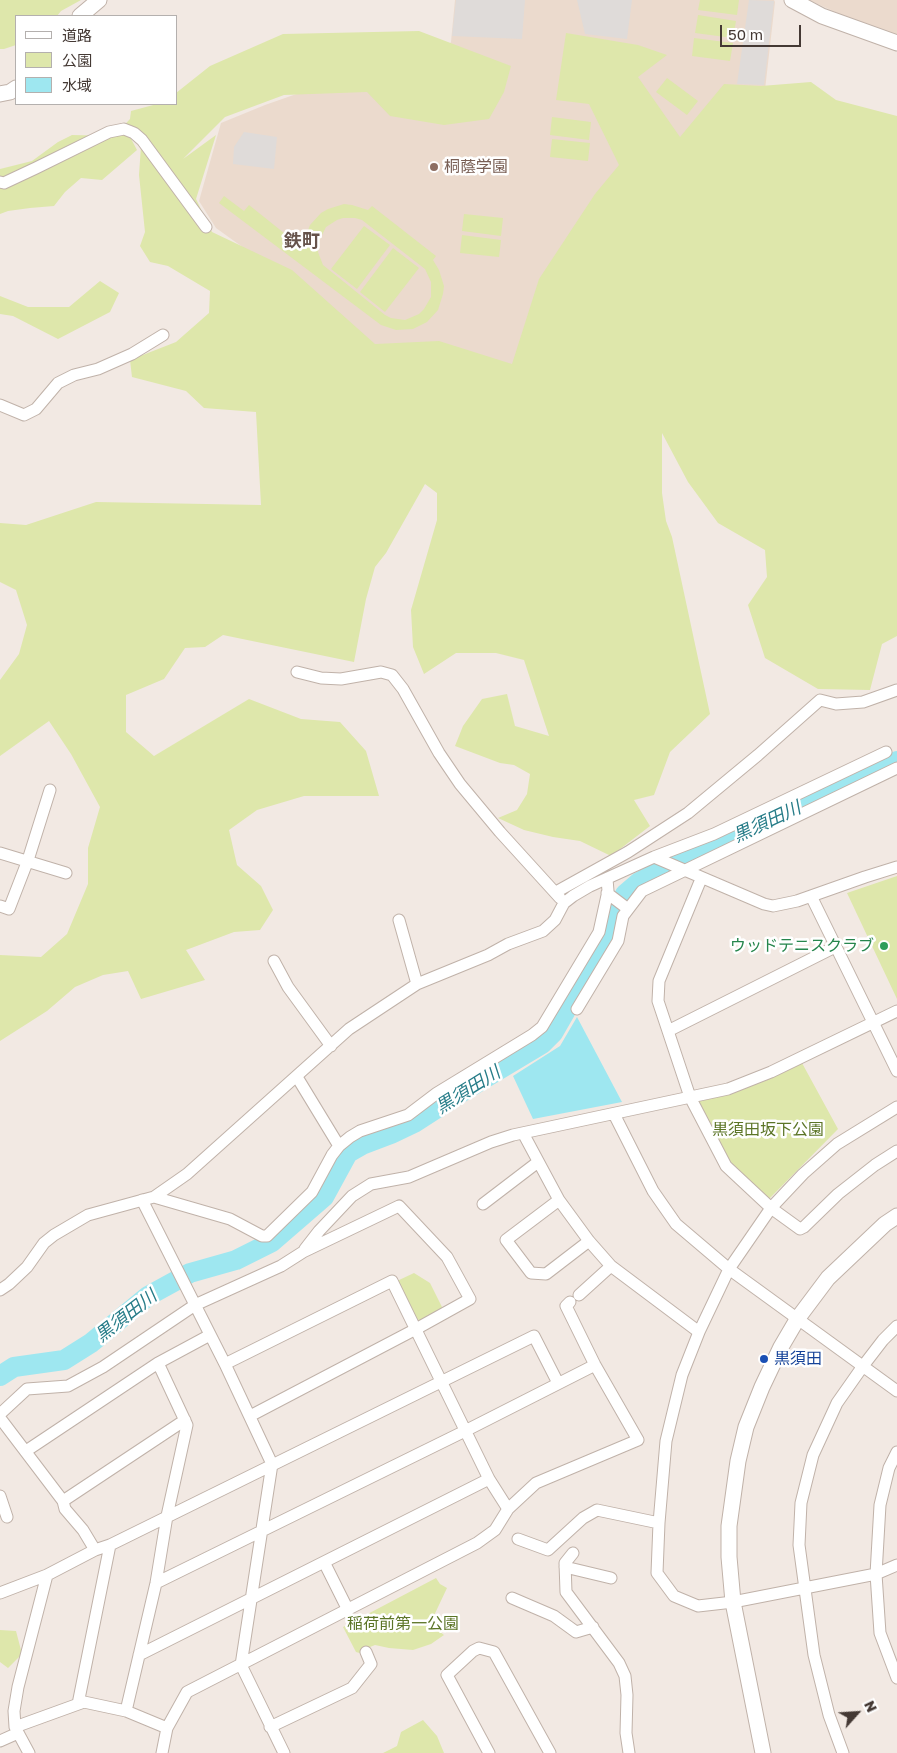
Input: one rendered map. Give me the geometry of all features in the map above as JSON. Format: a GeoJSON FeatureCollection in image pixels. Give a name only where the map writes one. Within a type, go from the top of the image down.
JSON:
{"type":"FeatureCollection","features":[{"type":"Feature","properties":{"kind":"street"},"geometry":{"type":"LineString","coordinates":[[81,15],[99,0]]}},
{"type":"Feature","properties":{"kind":"street"},"geometry":{"type":"LineString","coordinates":[[792,0],[822,16],[897,44]]}},
{"type":"Feature","properties":{"kind":"street"},"geometry":{"type":"LineString","coordinates":[[0,94],[15,89]]}},
{"type":"Feature","properties":{"kind":"street"},"geometry":{"type":"LineString","coordinates":[[0,182],[4,183],[109,132],[124,129],[134,133],[142,140],[206,227]]}},
{"type":"Feature","properties":{"kind":"street"},"geometry":{"type":"LineString","coordinates":[[0,405],[24,415],[36,409],[58,383],[74,375],[98,369],[132,354],[163,336]]}},
{"type":"Feature","properties":{"kind":"street"},"geometry":{"type":"LineString","coordinates":[[297,672],[321,678],[341,679],[381,672],[392,675],[403,689],[439,753],[460,784],[564,903]]}},
{"type":"Feature","properties":{"kind":"street"},"geometry":{"type":"LineString","coordinates":[[556,892],[628,852],[688,813],[820,700],[836,704],[863,702],[897,690]]}},
{"type":"Feature","properties":{"kind":"street"},"geometry":{"type":"LineString","coordinates":[[0,1290],[27,1267],[44,1243],[54,1235],[88,1214],[154,1197],[187,1174],[350,1029],[417,984],[488,955],[508,944],[543,931],[555,920],[564,903],[581,891],[714,834],[886,752]]}},
{"type":"Feature","properties":{"kind":"street"},"geometry":{"type":"LineString","coordinates":[[577,1009],[618,941],[623,916],[642,890],[897,768]]}},
{"type":"Feature","properties":{"kind":"street"},"geometry":{"type":"LineString","coordinates":[[0,906],[9,909],[28,860],[50,790]]}},
{"type":"Feature","properties":{"kind":"street"},"geometry":{"type":"LineString","coordinates":[[0,853],[66,873]]}},
{"type":"Feature","properties":{"kind":"street"},"geometry":{"type":"LineString","coordinates":[[658,859],[701,879],[773,906],[783,905],[897,867]]}},
{"type":"Feature","properties":{"kind":"street"},"geometry":{"type":"LineString","coordinates":[[154,1197],[230,1218],[262,1236],[267,1236],[312,1192],[339,1146],[360,1132],[408,1115],[437,1093],[537,1032],[547,1020],[596,940],[607,893],[607,879]]}},
{"type":"Feature","properties":{"kind":"street"},"geometry":{"type":"LineString","coordinates":[[701,879],[659,981],[658,1001],[690,1097],[726,1166],[771,1208],[800,1229],[838,1194],[875,1165],[897,1151]]}},
{"type":"Feature","properties":{"kind":"street"},"geometry":{"type":"LineString","coordinates":[[607,893],[628,909]]}},
{"type":"Feature","properties":{"kind":"street"},"geometry":{"type":"LineString","coordinates":[[811,896],[897,1071]]}},
{"type":"Feature","properties":{"kind":"street"},"geometry":{"type":"LineString","coordinates":[[399,920],[417,984]]}},
{"type":"Feature","properties":{"kind":"street"},"geometry":{"type":"LineString","coordinates":[[668,1032],[835,947]]}},
{"type":"Feature","properties":{"kind":"street"},"geometry":{"type":"LineString","coordinates":[[274,961],[288,988],[331,1046]]}},
{"type":"Feature","properties":{"kind":"street"},"geometry":{"type":"LineString","coordinates":[[303,1252],[352,1196],[371,1184],[410,1177],[491,1142],[522,1133],[728,1089],[772,1072],[897,1011]]}},
{"type":"Feature","properties":{"kind":"street"},"geometry":{"type":"LineString","coordinates":[[297,1077],[339,1146]]}},
{"type":"Feature","properties":{"kind":"street"},"geometry":{"type":"LineString","coordinates":[[897,1107],[837,1144],[803,1174],[771,1208],[728,1269],[699,1332],[682,1375],[666,1441],[657,1573],[674,1596],[698,1606],[733,1602],[876,1574],[897,1565]]}},
{"type":"Feature","properties":{"kind":"street"},"geometry":{"type":"LineString","coordinates":[[614,1114],[652,1191],[676,1224],[728,1269],[897,1391]]}},
{"type":"Feature","properties":{"kind":"street"},"geometry":{"type":"LineString","coordinates":[[522,1133],[559,1200],[589,1241],[611,1266],[699,1332]]}},
{"type":"Feature","properties":{"kind":"street"},"geometry":{"type":"LineString","coordinates":[[483,1204],[538,1162]]}},
{"type":"Feature","properties":{"kind":"street"},"geometry":{"type":"LineString","coordinates":[[142,1200],[225,1364],[272,1464],[240,1665],[284,1753]]}},
{"type":"Feature","properties":{"kind":"street"},"geometry":{"type":"LineString","coordinates":[[559,1200],[506,1240],[531,1273],[546,1274],[589,1241]]}},
{"type":"Feature","properties":{"kind":"street"},"geometry":{"type":"LineString","coordinates":[[0,1414],[27,1389],[68,1386],[103,1368],[194,1303],[281,1266],[303,1252],[399,1206],[447,1257],[470,1299],[416,1330],[250,1416]]}},
{"type":"Feature","properties":{"kind":"street"},"geometry":{"type":"LineString","coordinates":[[763,1753],[733,1602],[728,1557],[729,1526],[738,1461],[746,1428],[762,1387],[781,1347],[798,1318],[828,1278],[885,1224],[897,1216]]}},
{"type":"Feature","properties":{"kind":"street"},"geometry":{"type":"LineString","coordinates":[[162,1753],[168,1728],[187,1692],[477,1543],[495,1530],[508,1509],[536,1483],[638,1440],[595,1365],[566,1306],[611,1266]]}},
{"type":"Feature","properties":{"kind":"street"},"geometry":{"type":"LineString","coordinates":[[225,1364],[392,1281],[489,1479],[508,1509]]}},
{"type":"Feature","properties":{"kind":"street"},"geometry":{"type":"LineString","coordinates":[[843,1753],[829,1714],[814,1655],[799,1545],[801,1502],[813,1455],[837,1404],[883,1340],[897,1326]]}},
{"type":"Feature","properties":{"kind":"street"},"geometry":{"type":"LineString","coordinates":[[26,1451],[158,1363],[210,1335]]}},
{"type":"Feature","properties":{"kind":"street"},"geometry":{"type":"LineString","coordinates":[[0,1593],[48,1574],[95,1550],[110,1545],[534,1336],[558,1383]]}},
{"type":"Feature","properties":{"kind":"street"},"geometry":{"type":"LineString","coordinates":[[126,1711],[156,1583],[167,1516],[187,1425],[158,1363]]}},
{"type":"Feature","properties":{"kind":"street"},"geometry":{"type":"LineString","coordinates":[[156,1583],[595,1365]]}},
{"type":"Feature","properties":{"kind":"street"},"geometry":{"type":"LineString","coordinates":[[0,1418],[63,1501],[65,1509],[83,1530],[95,1550]]}},
{"type":"Feature","properties":{"kind":"street"},"geometry":{"type":"LineString","coordinates":[[63,1501],[185,1420]]}},
{"type":"Feature","properties":{"kind":"street"},"geometry":{"type":"LineString","coordinates":[[897,1452],[889,1468],[880,1505],[876,1574],[880,1633],[894,1663],[897,1678]]}},
{"type":"Feature","properties":{"kind":"street"},"geometry":{"type":"LineString","coordinates":[[139,1655],[489,1479]]}},
{"type":"Feature","properties":{"kind":"street"},"geometry":{"type":"LineString","coordinates":[[0,1496],[7,1517]]}},
{"type":"Feature","properties":{"kind":"street"},"geometry":{"type":"LineString","coordinates":[[518,1539],[548,1550],[583,1518],[597,1510],[659,1523]]}},
{"type":"Feature","properties":{"kind":"street"},"geometry":{"type":"LineString","coordinates":[[78,1704],[110,1545]]}},
{"type":"Feature","properties":{"kind":"street"},"geometry":{"type":"LineString","coordinates":[[573,1553],[565,1563],[566,1592],[619,1663],[625,1676],[627,1695],[626,1733],[629,1753]]}},
{"type":"Feature","properties":{"kind":"street"},"geometry":{"type":"LineString","coordinates":[[324,1562],[348,1610]]}},
{"type":"Feature","properties":{"kind":"street"},"geometry":{"type":"LineString","coordinates":[[565,1567],[611,1578]]}},
{"type":"Feature","properties":{"kind":"street"},"geometry":{"type":"LineString","coordinates":[[29,1753],[16,1730],[14,1710],[18,1687],[48,1574]]}},
{"type":"Feature","properties":{"kind":"street"},"geometry":{"type":"LineString","coordinates":[[512,1598],[554,1616],[576,1632],[592,1627]]}},
{"type":"Feature","properties":{"kind":"street"},"geometry":{"type":"LineString","coordinates":[[489,1753],[447,1675],[472,1651],[479,1648],[494,1652],[550,1753]]}},
{"type":"Feature","properties":{"kind":"street"},"geometry":{"type":"LineString","coordinates":[[270,1727],[352,1688],[370,1664],[366,1652]]}},
{"type":"Feature","properties":{"kind":"street"},"geometry":{"type":"LineString","coordinates":[[0,1741],[16,1730],[84,1702],[126,1711],[168,1728]]}},
{"type":"Feature","properties":{"kind":"shaded area","name":"桐蔭学園"},"geometry":{"type":"Polygon","coordinates":[[[455,0],[774,0],[775,2],[762,116],[516,367],[362,349],[315,299],[216,228],[199,201],[221,123],[328,83],[441,54],[451,42],[455,0]]]}},
{"type":"Feature","properties":{"kind":"shaded area"},"geometry":{"type":"Polygon","coordinates":[[[456,0],[525,0],[522,39],[452,36],[456,0]]]}},
{"type":"Feature","properties":{"kind":"shaded area"},"geometry":{"type":"Polygon","coordinates":[[[577,0],[632,0],[627,39],[585,34],[577,0]]]}},
{"type":"Feature","properties":{"kind":"shaded area"},"geometry":{"type":"Polygon","coordinates":[[[749,0],[774,1],[764,85],[737,84],[749,0]]]}},
{"type":"Feature","properties":{"kind":"shaded area"},"geometry":{"type":"Polygon","coordinates":[[[809,0],[897,0],[897,36],[887,36],[809,0]]]}},
{"type":"Feature","properties":{"kind":"shaded area"},"geometry":{"type":"Polygon","coordinates":[[[244,132],[277,137],[274,169],[233,164],[234,147],[244,132]]]}},
{"type":"Feature","properties":{"kind":"green space"},"geometry":{"type":"Polygon","coordinates":[[[0,0],[81,0],[61,11],[58,15],[15,15],[15,45],[0,49],[0,0]]]}},
{"type":"Feature","properties":{"kind":"green space"},"geometry":{"type":"Polygon","coordinates":[[[700,0],[739,0],[737,15],[698,10],[700,0]]]}},
{"type":"Feature","properties":{"kind":"green space"},"geometry":{"type":"Polygon","coordinates":[[[698,15],[736,21],[733,38],[695,33],[698,15]]]}},
{"type":"Feature","properties":{"kind":"green space"},"geometry":{"type":"Polygon","coordinates":[[[419,31],[511,66],[504,92],[489,119],[444,125],[390,116],[367,92],[284,95],[225,117],[183,159],[216,135],[196,199],[212,232],[292,270],[375,344],[439,341],[512,364],[539,279],[595,194],[619,165],[589,104],[556,100],[566,33],[638,45],[667,55],[638,77],[680,137],[724,84],[761,86],[811,82],[836,100],[897,116],[897,636],[882,644],[870,690],[818,689],[765,658],[748,605],[767,577],[765,550],[718,523],[688,482],[662,433],[662,493],[666,521],[672,537],[710,714],[670,752],[654,795],[634,800],[650,826],[611,856],[580,841],[524,830],[498,818],[517,810],[527,794],[530,774],[514,765],[500,763],[455,746],[463,726],[482,699],[507,694],[515,726],[549,736],[524,660],[496,653],[456,653],[424,674],[413,647],[411,610],[437,520],[437,493],[425,484],[386,553],[375,567],[366,599],[354,662],[223,635],[205,647],[185,648],[164,679],[126,695],[126,732],[154,756],[249,699],[301,719],[340,722],[366,751],[379,796],[304,796],[257,810],[229,830],[237,865],[261,886],[273,910],[260,930],[234,932],[186,950],[205,980],[141,999],[128,971],[103,975],[75,987],[47,1011],[0,1041],[0,955],[41,957],[67,934],[88,884],[88,848],[100,807],[71,754],[49,721],[0,756],[0,680],[19,654],[27,625],[16,590],[0,582],[0,523],[26,525],[96,502],[261,505],[256,412],[204,408],[186,391],[132,377],[130,360],[176,342],[209,313],[210,291],[168,266],[150,262],[140,246],[145,232],[139,175],[141,146],[160,154],[129,135],[137,150],[102,180],[81,178],[65,192],[54,206],[8,211],[0,214],[0,169],[32,161],[58,142],[72,135],[114,136],[130,119],[131,111],[153,105],[178,105],[178,91],[210,66],[283,34],[419,31]]]}},
{"type":"Feature","properties":{"kind":"green space"},"geometry":{"type":"Polygon","coordinates":[[[694,38],[733,43],[730,61],[692,56],[694,38]]]}},
{"type":"Feature","properties":{"kind":"green space"},"geometry":{"type":"Polygon","coordinates":[[[667,78],[698,101],[687,115],[656,92],[667,78]]]}},
{"type":"Feature","properties":{"kind":"green space"},"geometry":{"type":"Polygon","coordinates":[[[552,117],[591,122],[589,140],[550,135],[552,117]]]}},
{"type":"Feature","properties":{"kind":"green space"},"geometry":{"type":"Polygon","coordinates":[[[552,139],[590,143],[588,161],[550,157],[552,139]]]}},
{"type":"Feature","properties":{"kind":"green space"},"geometry":{"type":"Polygon","coordinates":[[[224,196],[244,211],[249,205],[304,249],[310,225],[321,213],[344,204],[368,210],[372,206],[436,256],[433,260],[439,270],[444,286],[438,310],[427,322],[413,329],[396,330],[381,325],[219,203],[224,196]],[[343,218],[326,227],[320,239],[318,252],[323,265],[385,315],[405,320],[419,314],[431,297],[431,282],[425,269],[362,220],[343,218]]]}},
{"type":"Feature","properties":{"kind":"green space"},"geometry":{"type":"Polygon","coordinates":[[[464,214],[503,218],[501,236],[462,231],[464,214]]]}},
{"type":"Feature","properties":{"kind":"green space"},"geometry":{"type":"Polygon","coordinates":[[[364,226],[390,245],[357,289],[331,269],[364,226]]]}},
{"type":"Feature","properties":{"kind":"green space"},"geometry":{"type":"Polygon","coordinates":[[[462,235],[501,240],[499,257],[460,253],[462,235]]]}},
{"type":"Feature","properties":{"kind":"green space"},"geometry":{"type":"Polygon","coordinates":[[[393,248],[419,268],[385,312],[360,292],[393,248]]]}},
{"type":"Feature","properties":{"kind":"green space"},"geometry":{"type":"Polygon","coordinates":[[[100,281],[119,293],[110,312],[58,339],[13,316],[0,314],[0,296],[28,307],[69,307],[100,281]]]}},
{"type":"Feature","properties":{"kind":"green space","name":"ウッドテニスクラブ"},"geometry":{"type":"Polygon","coordinates":[[[897,876],[897,999],[847,893],[897,876]]]}},
{"type":"Feature","properties":{"kind":"green space","name":"黒須田坂下公園"},"geometry":{"type":"Polygon","coordinates":[[[802,1063],[838,1129],[769,1199],[729,1161],[696,1102],[739,1088],[802,1063]]]}},
{"type":"Feature","properties":{"kind":"green space"},"geometry":{"type":"Polygon","coordinates":[[[414,1273],[430,1283],[444,1311],[422,1322],[417,1319],[397,1281],[414,1273]]]}},
{"type":"Feature","properties":{"kind":"green space","name":"稲荷前第一公園"},"geometry":{"type":"Polygon","coordinates":[[[436,1578],[440,1584],[447,1588],[430,1624],[444,1635],[431,1644],[413,1650],[375,1645],[363,1654],[356,1652],[343,1627],[436,1578]]]}},
{"type":"Feature","properties":{"kind":"green space"},"geometry":{"type":"Polygon","coordinates":[[[0,1630],[16,1631],[22,1654],[8,1668],[0,1662],[0,1630]]]}},
{"type":"Feature","properties":{"kind":"green space"},"geometry":{"type":"Polygon","coordinates":[[[423,1720],[437,1736],[444,1753],[383,1753],[397,1746],[401,1732],[423,1720]]]}},
{"type":"Feature","properties":{"kind":"water"},"geometry":{"type":"Polygon","coordinates":[[[577,1017],[622,1102],[533,1119],[513,1076],[560,1046],[577,1017]]]}},
{"type":"Feature","properties":{"kind":"waterway","name":"黒須田川"},"geometry":{"type":"LineString","coordinates":[[0,1376],[14,1367],[64,1360],[91,1343],[148,1296],[190,1273],[236,1260],[272,1242],[324,1197],[348,1153],[414,1123],[542,1044],[553,1033],[611,932],[625,894],[639,882],[681,860],[897,761]]}},
{"type":"Feature","properties":{"kind":"place","name":"桐蔭学園"},"geometry":{"type":"Point","coordinates":[434,167]}},
{"type":"Feature","properties":{"kind":"place","name":"ウッドテニスクラブ"},"geometry":{"type":"Point","coordinates":[884,946]}},
{"type":"Feature","properties":{"kind":"place","name":"黒須田"},"geometry":{"type":"Point","coordinates":[764,1359]}},
{"type":"Feature","properties":{"kind":"district","name":"鉄町"},"geometry":{"type":"Point","coordinates":[302,241]}}]}
